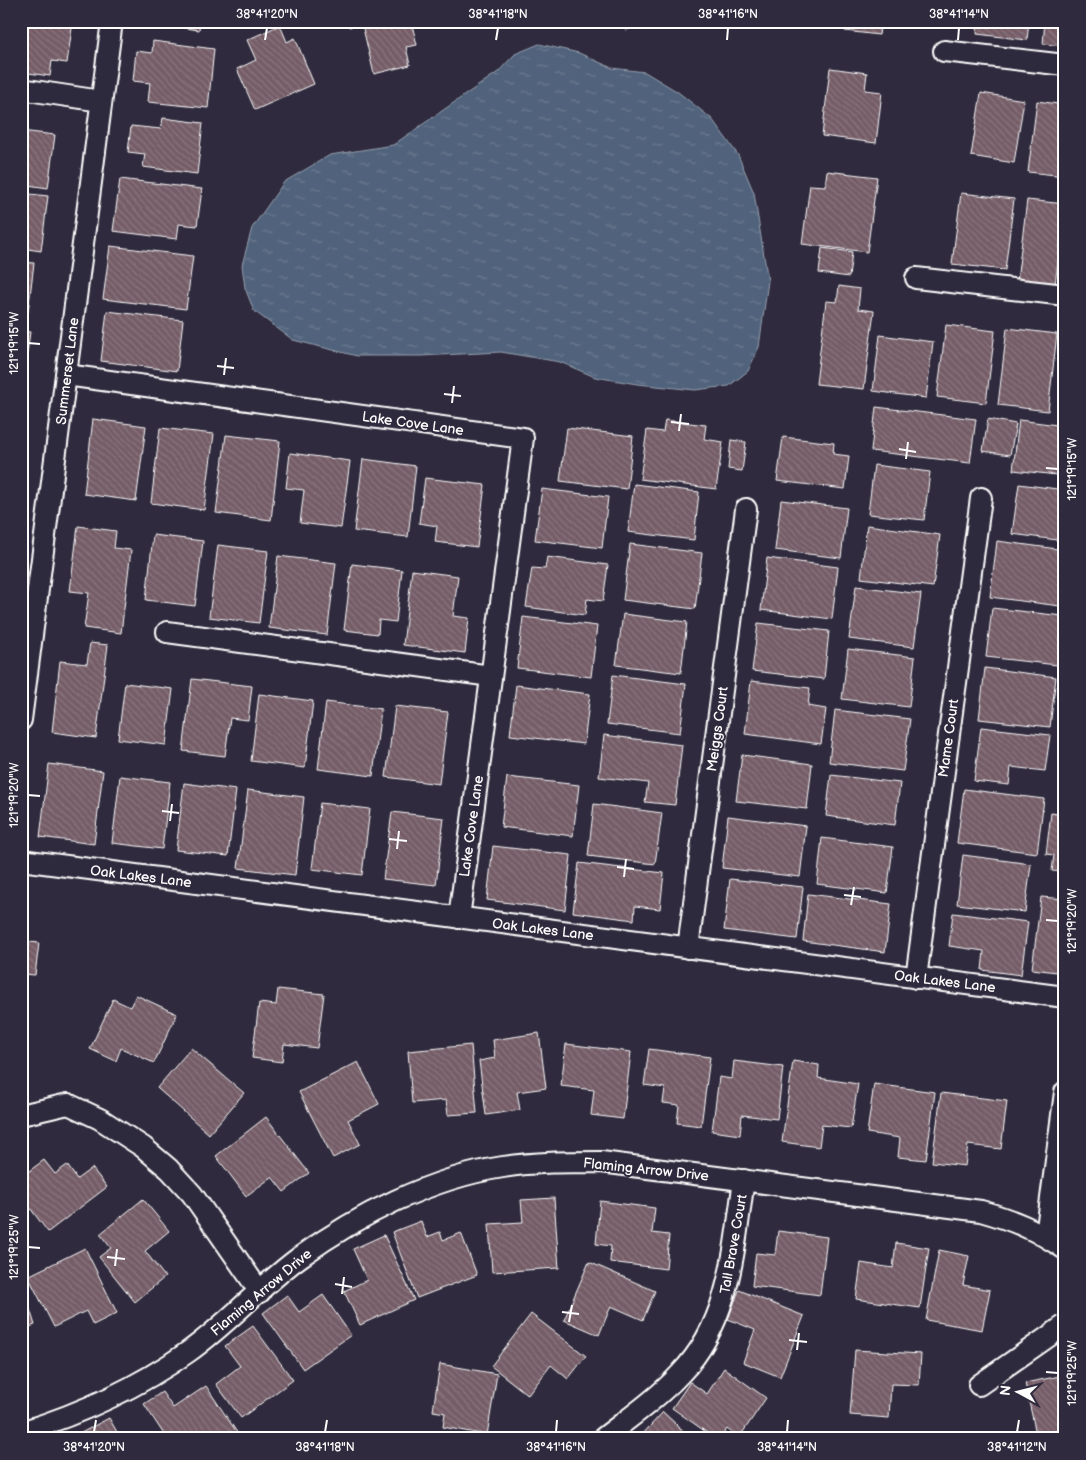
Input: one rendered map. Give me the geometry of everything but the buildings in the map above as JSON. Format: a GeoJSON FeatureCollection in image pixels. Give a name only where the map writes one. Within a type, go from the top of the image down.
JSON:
{"type":"FeatureCollection","features":[{"type":"Feature","properties":{"kind":"street","name":"Summerset Lane"},"geometry":{"type":"LineString","coordinates":[[21,720],[112,21]]}},
{"type":"Feature","properties":{"kind":"street"},"geometry":{"type":"LineString","coordinates":[[944,51],[1065,64]]}},
{"type":"Feature","properties":{"kind":"street"},"geometry":{"type":"LineString","coordinates":[[21,90],[101,101]]}},
{"type":"Feature","properties":{"kind":"street"},"geometry":{"type":"LineString","coordinates":[[916,278],[1065,295]]}},
{"type":"Feature","properties":{"kind":"street","name":"Lake Cove Lane"},"geometry":{"type":"LineString","coordinates":[[66,376],[523,438],[459,918]]}},
{"type":"Feature","properties":{"kind":"street","name":"Mame Court"},"geometry":{"type":"LineString","coordinates":[[916,978],[981,498]]}},
{"type":"Feature","properties":{"kind":"street","name":"Meiggs Court"},"geometry":{"type":"LineString","coordinates":[[688,948],[746,509]]}},
{"type":"Feature","properties":{"kind":"street"},"geometry":{"type":"LineString","coordinates":[[167,632],[491,676]]}},
{"type":"Feature","properties":{"kind":"street","name":"Oak Lakes Lane"},"geometry":{"type":"LineString","coordinates":[[21,860],[1065,997]]}},
{"type":"Feature","properties":{"kind":"street"},"geometry":{"type":"LineString","coordinates":[[1046,1236],[1065,1092]]}},
{"type":"Feature","properties":{"kind":"street"},"geometry":{"type":"LineString","coordinates":[[21,1115],[68,1104],[100,1118],[143,1147],[169,1169],[192,1194],[260,1292]]}},
{"type":"Feature","properties":{"kind":"street","name":"Flaming Arrow Drive"},"geometry":{"type":"LineString","coordinates":[[21,1432],[78,1413],[127,1390],[188,1352],[300,1257],[346,1228],[395,1202],[446,1182],[501,1167],[541,1162],[601,1162],[981,1211],[1016,1220],[1046,1236],[1065,1249]]}},
{"type":"Feature","properties":{"kind":"street","name":"Tall Brave Court"},"geometry":{"type":"LineString","coordinates":[[602,1439],[663,1390],[682,1372],[704,1342],[720,1310],[730,1275],[744,1180]]}},
{"type":"Feature","properties":{"kind":"street"},"geometry":{"type":"LineString","coordinates":[[980,1385],[1065,1325]]}},
{"type":"Feature","properties":{"kind":"water"},"geometry":{"type":"Polygon","coordinates":[[[539,44],[579,53],[612,68],[645,72],[678,92],[712,119],[738,155],[754,193],[768,281],[759,347],[748,371],[729,386],[695,390],[637,384],[595,377],[560,362],[501,352],[421,356],[357,356],[293,340],[254,311],[245,288],[242,265],[252,228],[284,182],[330,155],[393,145],[498,72],[515,54],[539,44]]]}}]}
